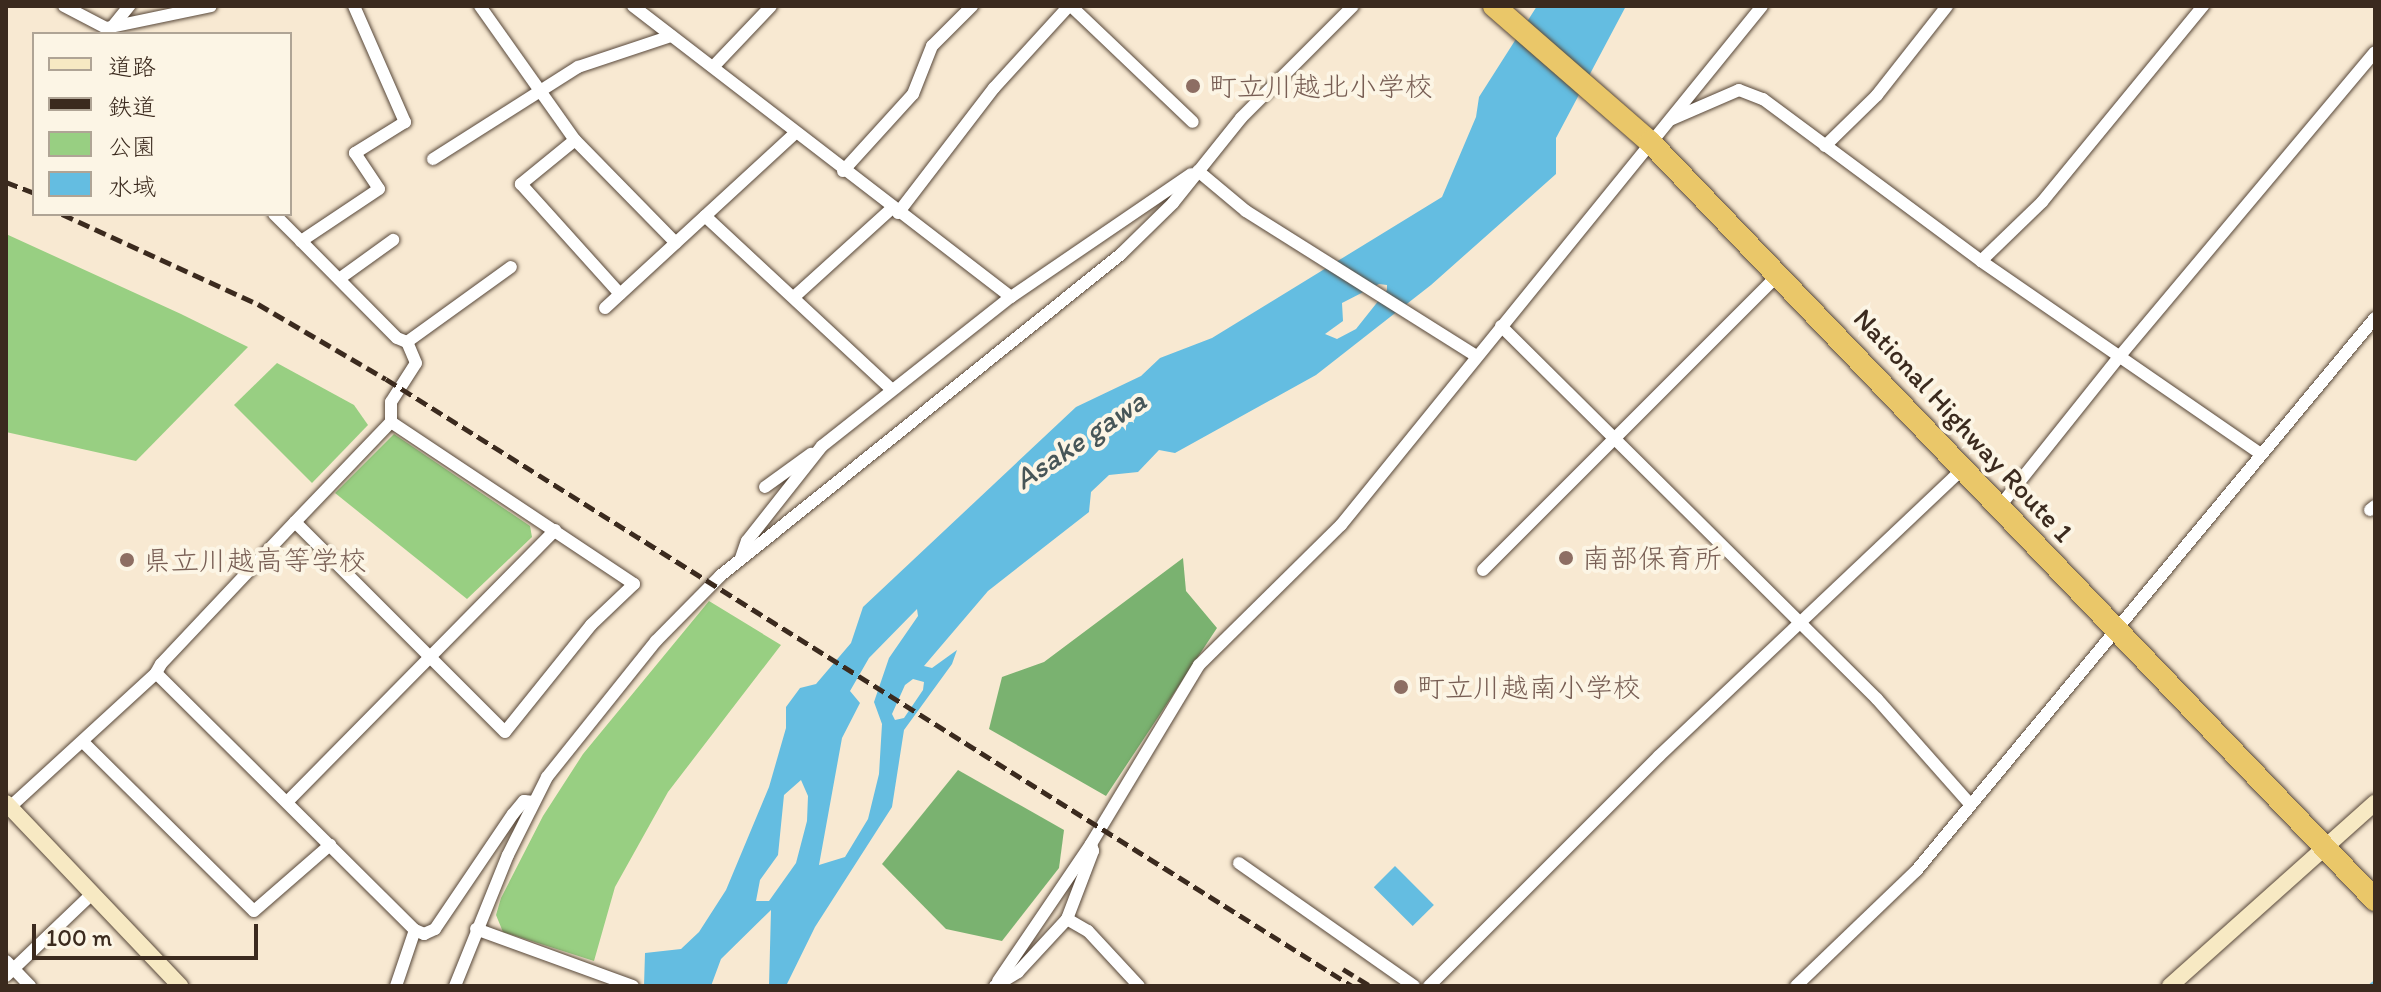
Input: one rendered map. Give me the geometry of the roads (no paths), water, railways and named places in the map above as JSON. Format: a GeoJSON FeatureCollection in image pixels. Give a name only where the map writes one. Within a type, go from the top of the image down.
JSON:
{"type":"FeatureCollection","features":[{"type":"Feature","properties":{"kind":"highway","name":"National Highway Route 1"},"geometry":{"type":"LineString","coordinates":[[1494,6],[1650,142],[2375,900]]}},
{"type":"Feature","properties":{"kind":"street"},"geometry":{"type":"LineString","coordinates":[[64,6],[98,27],[211,6]]}},
{"type":"Feature","properties":{"kind":"street"},"geometry":{"type":"LineString","coordinates":[[113,26],[129,6]]}},
{"type":"Feature","properties":{"kind":"street"},"geometry":{"type":"LineString","coordinates":[[301,241],[379,189],[355,153],[405,122],[354,6]]}},
{"type":"Feature","properties":{"kind":"street"},"geometry":{"type":"LineString","coordinates":[[480,6],[575,140],[676,243]]}},
{"type":"Feature","properties":{"kind":"street"},"geometry":{"type":"LineString","coordinates":[[633,6],[843,171],[1011,297]]}},
{"type":"Feature","properties":{"kind":"street"},"geometry":{"type":"LineString","coordinates":[[843,171],[913,94],[932,46],[972,6]]}},
{"type":"Feature","properties":{"kind":"street"},"geometry":{"type":"LineString","coordinates":[[794,297],[895,211],[994,88],[1070,6],[1193,122]]}},
{"type":"Feature","properties":{"kind":"street"},"geometry":{"type":"LineString","coordinates":[[455,986],[476,929],[534,802],[558,758],[693,602],[1110,263],[1173,203],[1241,118],[1353,6]]}},
{"type":"Feature","properties":{"kind":"street"},"geometry":{"type":"LineString","coordinates":[[996,985],[1091,844],[1199,665],[1341,525],[1762,6]]}},
{"type":"Feature","properties":{"kind":"street"},"geometry":{"type":"LineString","coordinates":[[1825,146],[1877,95],[1947,6]]}},
{"type":"Feature","properties":{"kind":"street"},"geometry":{"type":"LineString","coordinates":[[1981,261],[2042,202],[2203,6]]}},
{"type":"Feature","properties":{"kind":"street"},"geometry":{"type":"LineString","coordinates":[[713,67],[764,8]]}},
{"type":"Feature","properties":{"kind":"street"},"geometry":{"type":"LineString","coordinates":[[433,159],[578,67],[671,36]]}},
{"type":"Feature","properties":{"kind":"street"},"geometry":{"type":"LineString","coordinates":[[2000,506],[2119,357],[2375,52]]}},
{"type":"Feature","properties":{"kind":"street"},"geometry":{"type":"LineString","coordinates":[[1665,123],[1739,90],[1763,99],[1981,261],[2259,453]]}},
{"type":"Feature","properties":{"kind":"street"},"geometry":{"type":"LineString","coordinates":[[605,308],[795,133]]}},
{"type":"Feature","properties":{"kind":"street"},"geometry":{"type":"LineString","coordinates":[[575,140],[521,184],[620,294]]}},
{"type":"Feature","properties":{"kind":"street"},"geometry":{"type":"LineString","coordinates":[[1198,171],[1246,211],[1476,356]]}},
{"type":"Feature","properties":{"kind":"street"},"geometry":{"type":"LineString","coordinates":[[765,487],[1011,297],[1198,171]]}},
{"type":"Feature","properties":{"kind":"street"},"geometry":{"type":"LineString","coordinates":[[180,986],[8,805],[83,742],[156,673],[391,422],[391,402],[416,363],[407,342],[397,338],[276,216]]}},
{"type":"Feature","properties":{"kind":"street"},"geometry":{"type":"LineString","coordinates":[[705,216],[892,390]]}},
{"type":"Feature","properties":{"kind":"street"},"geometry":{"type":"LineString","coordinates":[[339,279],[393,240]]}},
{"type":"Feature","properties":{"kind":"street"},"geometry":{"type":"LineString","coordinates":[[407,342],[511,267]]}},
{"type":"Feature","properties":{"kind":"street"},"geometry":{"type":"LineString","coordinates":[[1483,570],[1779,274]]}},
{"type":"Feature","properties":{"kind":"street"},"geometry":{"type":"LineString","coordinates":[[1796,986],[1916,871],[2114,628],[2201,529],[2259,453],[2375,318]]}},
{"type":"Feature","properties":{"kind":"street"},"geometry":{"type":"LineString","coordinates":[[1501,326],[1800,621],[1970,804]]}},
{"type":"Feature","properties":{"kind":"street"},"geometry":{"type":"LineString","coordinates":[[295,522],[505,732],[591,625],[634,584],[391,422]]}},
{"type":"Feature","properties":{"kind":"street"},"geometry":{"type":"LineString","coordinates":[[741,560],[747,541],[822,446]]}},
{"type":"Feature","properties":{"kind":"street"},"geometry":{"type":"LineString","coordinates":[[1429,986],[1800,621],[1964,468]]}},
{"type":"Feature","properties":{"kind":"street"},"geometry":{"type":"LineString","coordinates":[[287,802],[555,530]]}},
{"type":"Feature","properties":{"kind":"street"},"geometry":{"type":"LineString","coordinates":[[156,673],[415,930],[424,934],[435,929],[513,814],[524,801],[534,802]]}},
{"type":"Feature","properties":{"kind":"street"},"geometry":{"type":"LineString","coordinates":[[83,742],[254,911],[330,845]]}},
{"type":"Feature","properties":{"kind":"street"},"geometry":{"type":"LineString","coordinates":[[2170,986],[2324,845],[2375,803]]}},
{"type":"Feature","properties":{"kind":"street"},"geometry":{"type":"LineString","coordinates":[[996,985],[1018,972],[1067,919],[1093,851],[1091,844]]}},
{"type":"Feature","properties":{"kind":"street"},"geometry":{"type":"LineString","coordinates":[[1239,863],[1414,986]]}},
{"type":"Feature","properties":{"kind":"street"},"geometry":{"type":"LineString","coordinates":[[30,986],[8,969],[93,893]]}},
{"type":"Feature","properties":{"kind":"street"},"geometry":{"type":"LineString","coordinates":[[1067,919],[1088,931],[1139,986]]}},
{"type":"Feature","properties":{"kind":"street"},"geometry":{"type":"LineString","coordinates":[[476,929],[633,986]]}},
{"type":"Feature","properties":{"kind":"street"},"geometry":{"type":"LineString","coordinates":[[396,986],[415,930]]}},
{"type":"Feature","properties":{"kind":"water","name":"Asake gawa"},"geometry":{"type":"Polygon","coordinates":[[[1537,6],[1626,6],[1556,138],[1556,174],[1431,285],[1316,375],[1175,453],[1159,450],[1138,472],[1109,475],[1091,492],[1089,512],[988,591],[924,666],[932,668],[957,650],[952,664],[904,730],[892,807],[815,927],[786,986],[769,986],[771,910],[721,959],[711,986],[644,986],[645,953],[681,949],[699,932],[726,890],[769,787],[786,728],[786,707],[800,688],[816,684],[851,643],[863,607],[1076,407],[1141,376],[1160,358],[1212,338],[1442,197],[1476,117],[1479,97],[1537,6]],[[1379,284],[1342,303],[1343,321],[1325,334],[1337,339],[1356,329],[1387,290],[1387,285],[1379,284]],[[917,609],[869,658],[850,691],[860,703],[842,738],[819,865],[845,857],[868,819],[879,774],[882,724],[874,702],[889,658],[918,616],[917,609]],[[913,679],[905,685],[892,714],[895,720],[904,718],[923,690],[924,682],[913,679]],[[801,780],[784,795],[778,855],[760,880],[756,901],[769,901],[796,863],[807,821],[808,796],[801,780]]]}},
{"type":"Feature","properties":{"kind":"water"},"geometry":{"type":"Polygon","coordinates":[[[1395,866],[1434,905],[1413,926],[1374,887],[1395,866]]]}},
{"type":"Feature","properties":{"kind":"waterway"},"geometry":{"type":"LineString","coordinates":[[2370,986],[2375,982]]}},
{"type":"Feature","properties":{"kind":"railway"},"geometry":{"type":"LineString","coordinates":[[6,182],[32,192]]}},
{"type":"Feature","properties":{"kind":"railway"},"geometry":{"type":"LineString","coordinates":[[66,216],[258,304],[386,379],[1352,986]]}},
{"type":"Feature","properties":{"kind":"railway"},"geometry":{"type":"LineString","coordinates":[[1343,969],[1370,986]]}},
{"type":"Feature","properties":{"kind":"place","name":"町立川越北小学校"},"geometry":{"type":"Point","coordinates":[1193,86]}},
{"type":"Feature","properties":{"kind":"place","name":"南部保育所"},"geometry":{"type":"Point","coordinates":[1566,558]}},
{"type":"Feature","properties":{"kind":"place","name":"県立川越高等学校"},"geometry":{"type":"Point","coordinates":[127,560]}},
{"type":"Feature","properties":{"kind":"place","name":"町立川越南小学校"},"geometry":{"type":"Point","coordinates":[1401,687]}}]}
